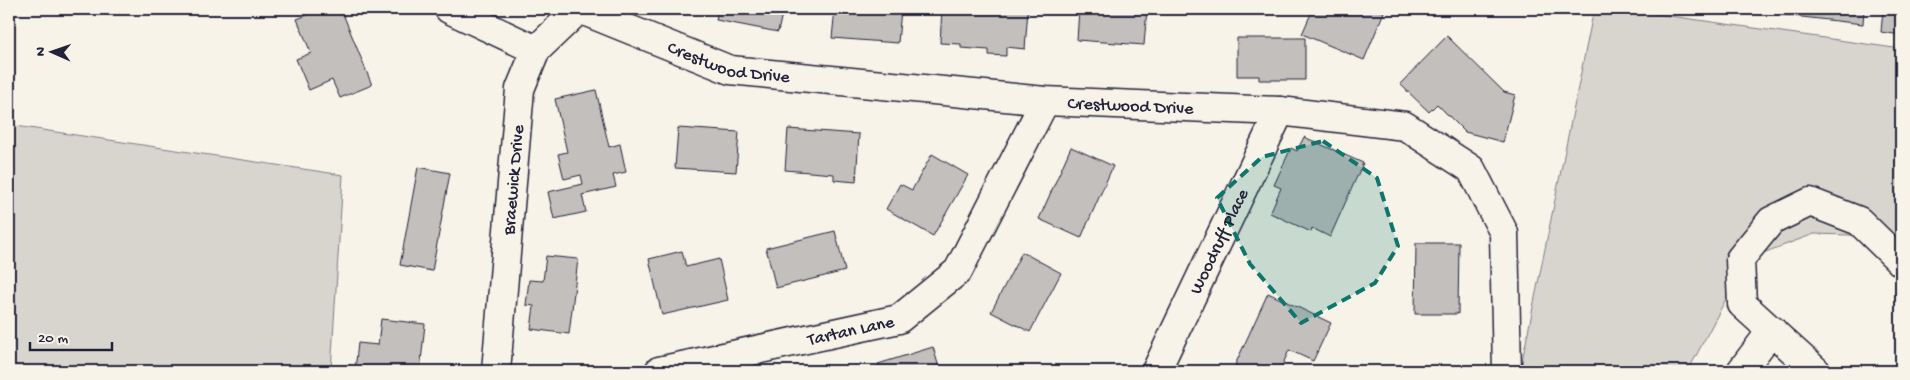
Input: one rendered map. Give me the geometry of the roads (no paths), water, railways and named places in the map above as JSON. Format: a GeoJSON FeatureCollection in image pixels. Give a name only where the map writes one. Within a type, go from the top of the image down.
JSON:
{"type":"FeatureCollection","features":[{"type":"Feature","properties":{"kind":"street"},"geometry":{"type":"LineString","coordinates":[[449,9],[536,50]]}},
{"type":"Feature","properties":{"kind":"street","name":"Braewick Drive"},"geometry":{"type":"LineString","coordinates":[[496,371],[520,89],[536,50],[579,9]]}},
{"type":"Feature","properties":{"kind":"street","name":"Crestwood Drive"},"geometry":{"type":"LineString","coordinates":[[579,9],[730,70],[1045,101],[1280,111],[1405,126],[1471,169],[1504,233],[1507,371]]}},
{"type":"Feature","properties":{"kind":"street","name":"Tartan Lane"},"geometry":{"type":"LineString","coordinates":[[659,371],[899,319],[958,271],[1045,101]]}},
{"type":"Feature","properties":{"kind":"street","name":"Woodruff Place"},"geometry":{"type":"LineString","coordinates":[[1156,371],[1280,111]]}},
{"type":"Feature","properties":{"kind":"street"},"geometry":{"type":"LineString","coordinates":[[1816,371],[1742,304],[1740,259],[1770,221],[1810,202],[1859,221],[1901,262]]}},
{"type":"Feature","properties":{"kind":"street"},"geometry":{"type":"LineString","coordinates":[[1741,371],[1772,330]]}}]}
